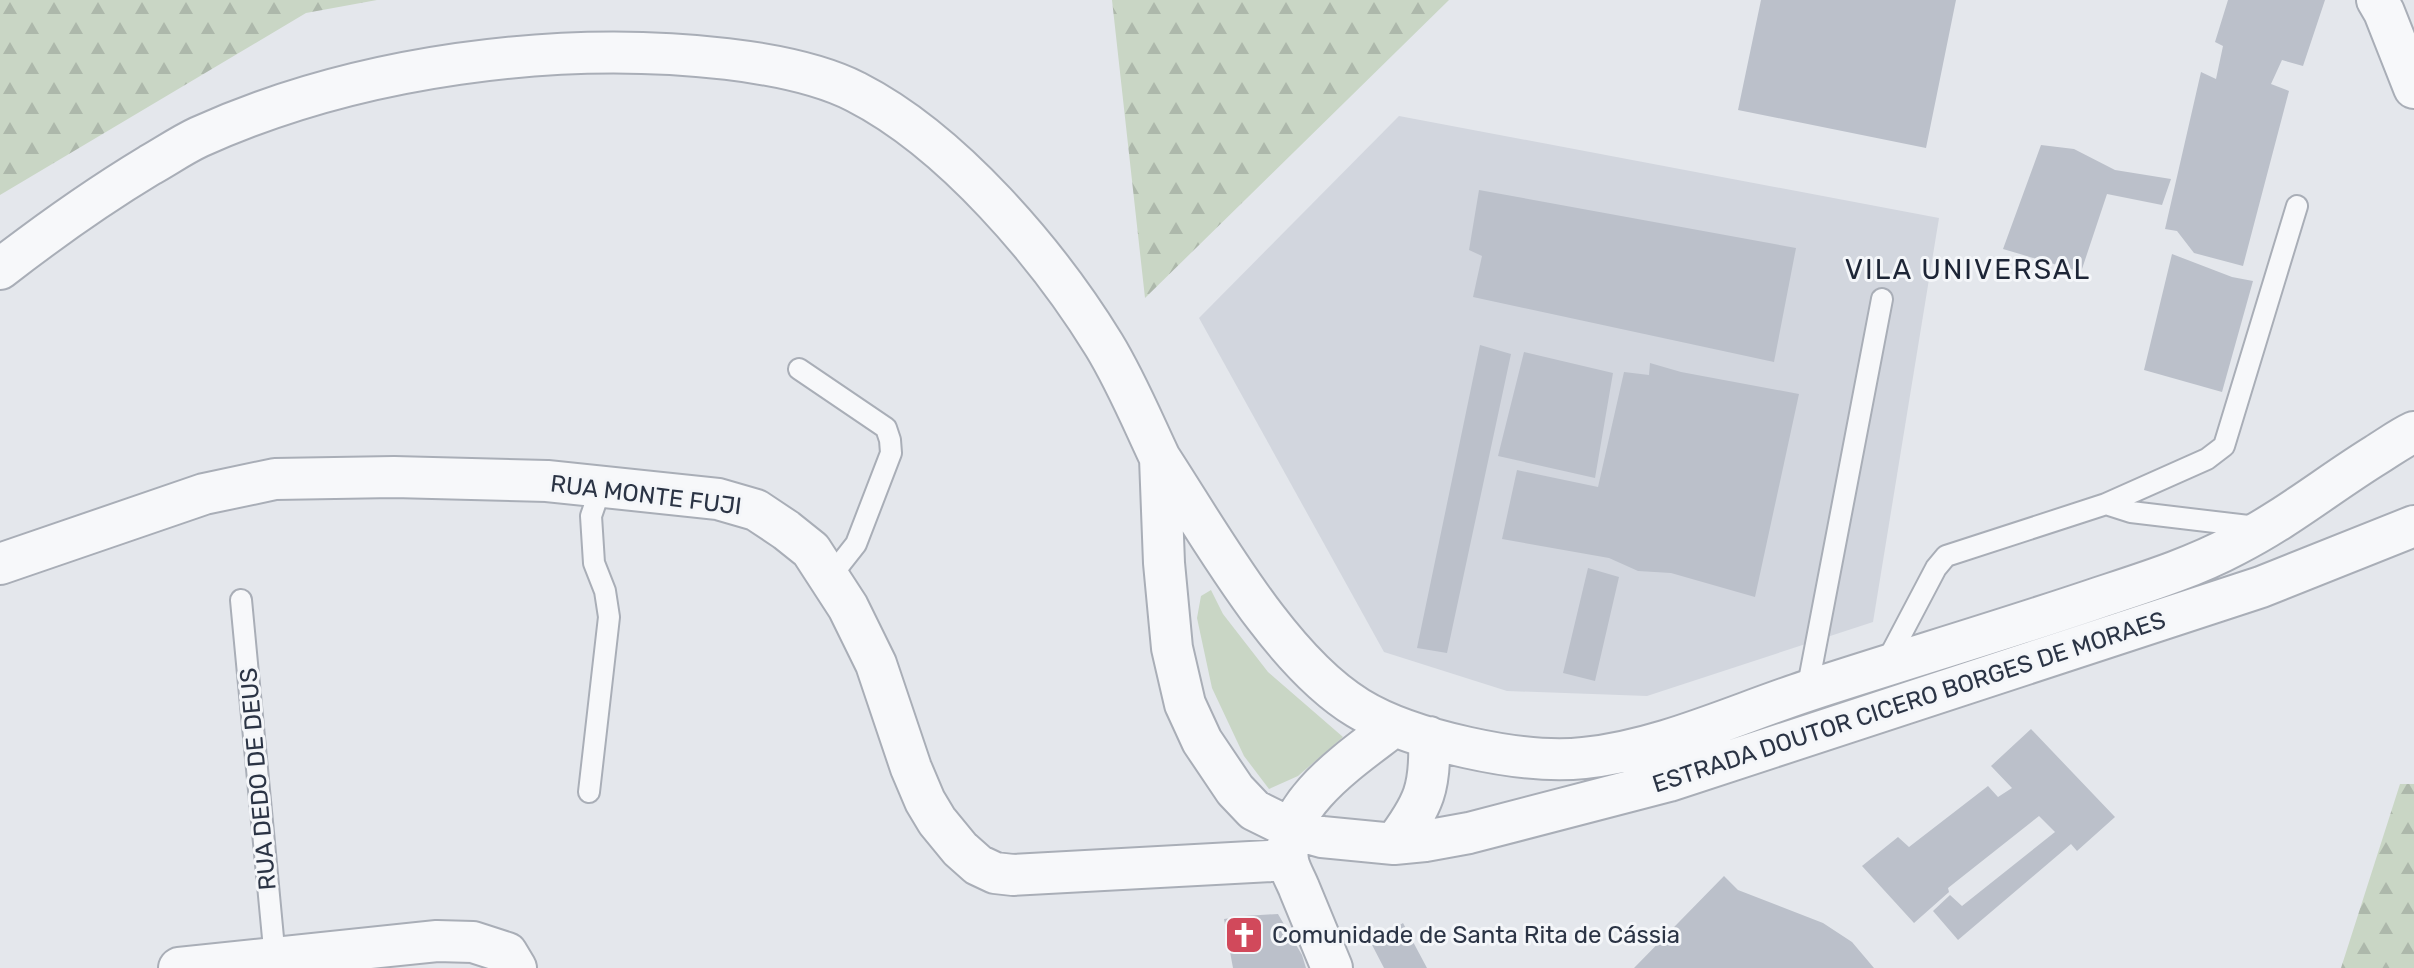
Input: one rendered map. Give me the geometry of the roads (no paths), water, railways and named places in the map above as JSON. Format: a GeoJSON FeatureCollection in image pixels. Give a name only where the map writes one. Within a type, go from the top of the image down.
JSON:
{"type":"FeatureCollection","features":[{"type":"Feature","properties":{"kind":"street"},"geometry":{"type":"LineString","coordinates":[[2377,0],[2414,88]]}},
{"type":"Feature","properties":{"kind":"street","name":"ESTRADA DOUTOR CICERO BORGES DE MORAES"},"geometry":{"type":"LineString","coordinates":[[0,269],[59,222],[196,138],[274,107],[389,76],[508,57],[610,52],[684,54],[787,68],[854,91],[905,121],[996,205],[1052,271],[1103,344],[1160,458],[1246,590],[1291,648],[1327,686],[1358,708],[1411,732],[1532,758],[1581,759],[1638,748],[2159,577],[2235,546],[2414,432]]}},
{"type":"Feature","properties":{"kind":"street"},"geometry":{"type":"LineString","coordinates":[[2350,471],[2414,400]]}},
{"type":"Feature","properties":{"kind":"street","name":"ESTRADA DOUTOR CICERO BORGES DE MORAES"},"geometry":{"type":"LineString","coordinates":[[1160,458],[1164,563],[1172,648],[1185,704],[1202,741],[1235,790],[1289,844],[1322,837],[1394,844],[1425,841],[1469,833],[1669,781],[2261,587],[2414,526]]}},
{"type":"Feature","properties":{"kind":"street","name":"RUA MONTE FUJI"},"geometry":{"type":"LineString","coordinates":[[0,564],[204,494],[275,479],[394,477],[547,481],[718,499],[756,510],[811,550],[848,607],[876,664],[925,801],[949,836],[978,865],[995,873],[1013,875],[1289,844]]}},
{"type":"Feature","properties":{"kind":"street"},"geometry":{"type":"LineString","coordinates":[[2328,560],[2414,503]]}},
{"type":"Feature","properties":{"kind":"street"},"geometry":{"type":"LineString","coordinates":[[1332,968],[1289,844],[1304,806],[1346,763],[1411,732],[1430,767],[1420,807],[1394,844]]}},
{"type":"Feature","properties":{"kind":"street"},"geometry":{"type":"LineString","coordinates":[[179,968],[274,963],[437,941],[473,942],[512,961]]}},
{"type":"Feature","properties":{"kind":"lane"},"geometry":{"type":"LineString","coordinates":[[1883,668],[1936,568],[1946,556],[2106,504],[2207,459],[2224,446],[2297,206]]}},
{"type":"Feature","properties":{"kind":"lane"},"geometry":{"type":"LineString","coordinates":[[1807,691],[1882,299]]}},
{"type":"Feature","properties":{"kind":"lane"},"geometry":{"type":"LineString","coordinates":[[799,369],[886,428],[890,440],[891,453],[856,544],[830,577]]}},
{"type":"Feature","properties":{"kind":"lane"},"geometry":{"type":"LineString","coordinates":[[589,792],[609,617],[605,591],[594,563],[591,516],[601,487]]}},
{"type":"Feature","properties":{"kind":"lane"},"geometry":{"type":"LineString","coordinates":[[2106,504],[2131,512],[2265,528]]}},
{"type":"Feature","properties":{"kind":"lane","name":"RUA DEDO DE DEUS"},"geometry":{"type":"LineString","coordinates":[[241,600],[274,963]]}},
{"type":"Feature","properties":{"kind":"place","name":"Comunidade de Santa Rita de Cássia"},"geometry":{"type":"Point","coordinates":[1244,935]}},
{"type":"Feature","properties":{"kind":"district","name":"VILA UNIVERSAL"},"geometry":{"type":"Point","coordinates":[1968,269]}}]}
